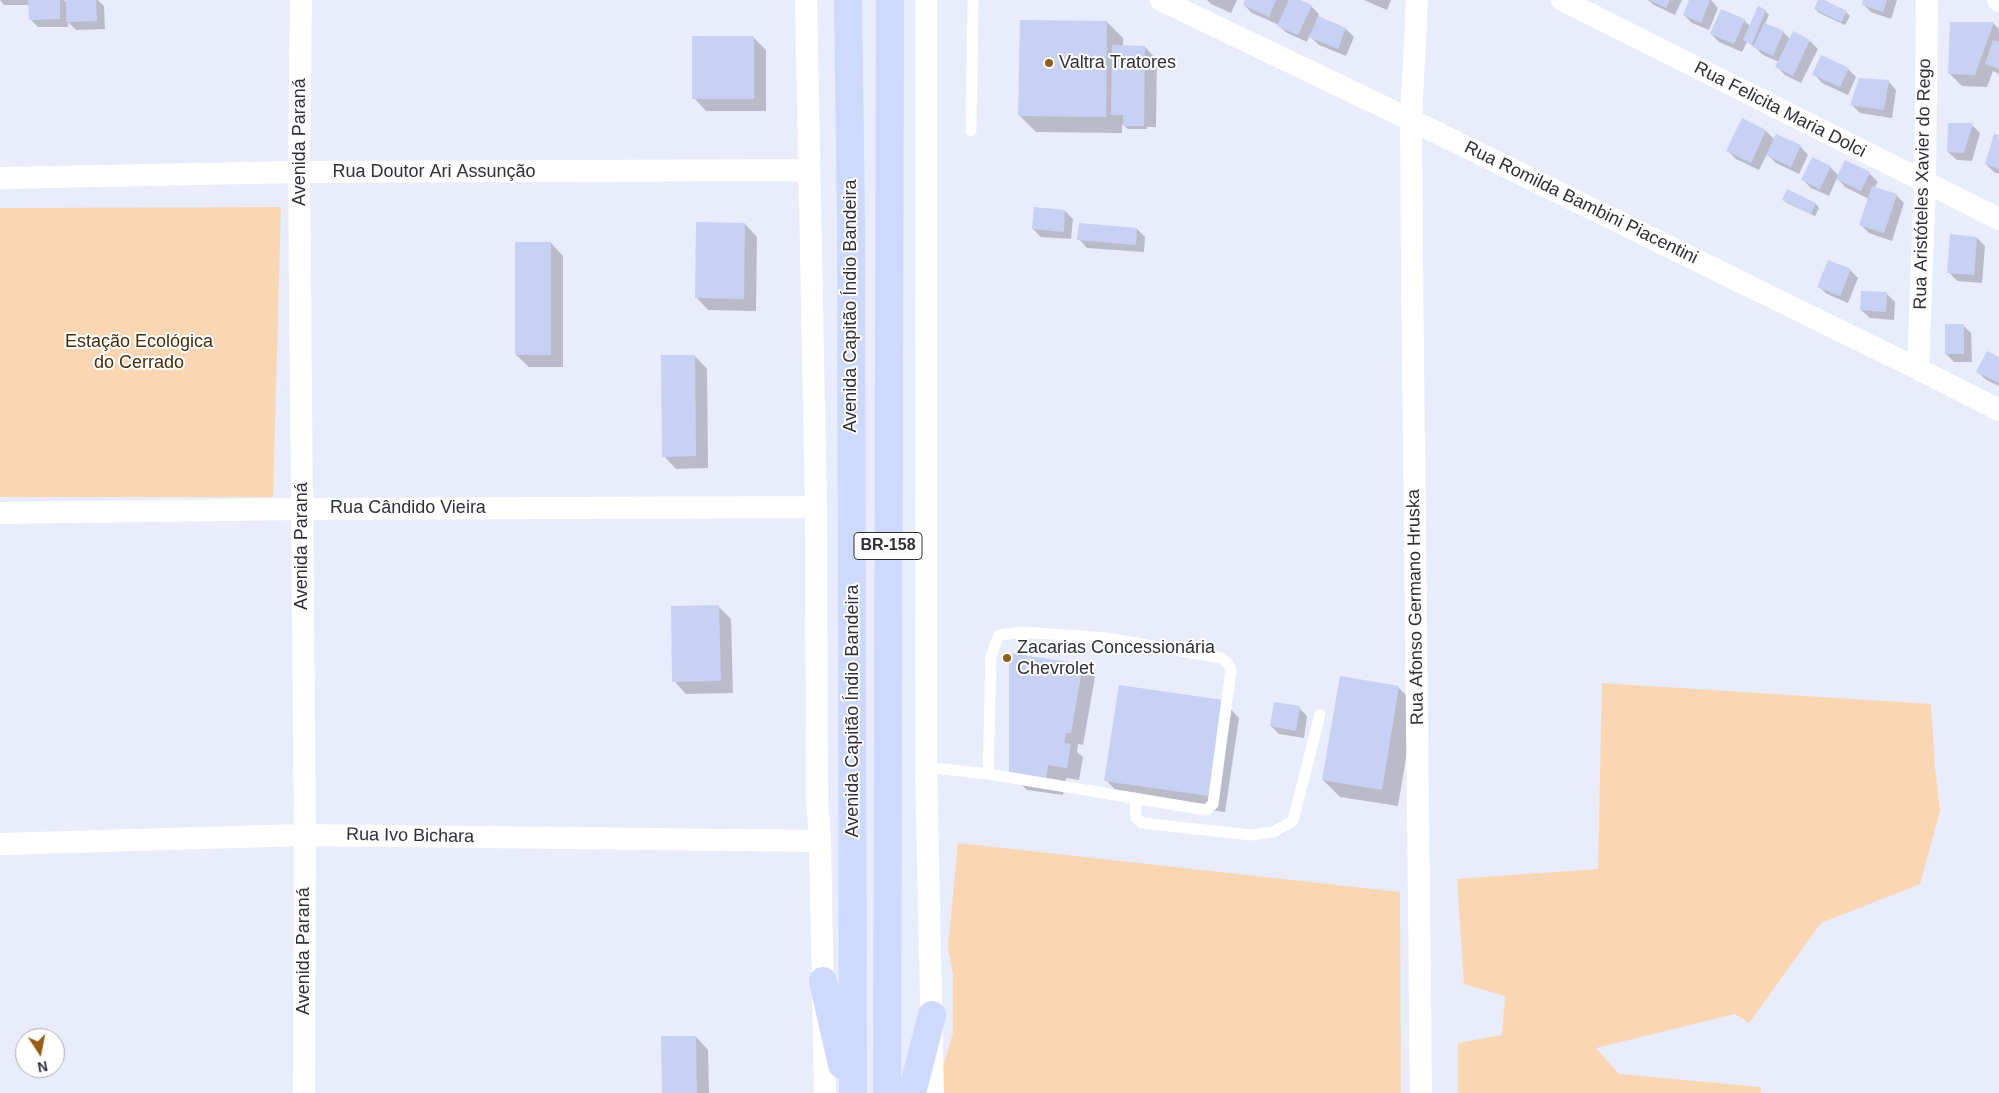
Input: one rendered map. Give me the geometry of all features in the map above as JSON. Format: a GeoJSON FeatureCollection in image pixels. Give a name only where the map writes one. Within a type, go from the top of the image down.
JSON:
{"type":"FeatureCollection","features":[{"type":"Feature","properties":{"kind":"main road","name":"Avenida Capitão Índio Bandeira"},"geometry":{"type":"LineString","coordinates":[[848,0],[852,221],[853,1093]]}},
{"type":"Feature","properties":{"kind":"main road","name":"Avenida Capitão Índio Bandeira"},"geometry":{"type":"LineString","coordinates":[[887,1093],[890,0]]}},
{"type":"Feature","properties":{"kind":"main road"},"geometry":{"type":"LineString","coordinates":[[823,981],[848,1093]]}},
{"type":"Feature","properties":{"kind":"main road"},"geometry":{"type":"LineString","coordinates":[[912,1093],[932,1015]]}},
{"type":"Feature","properties":{"kind":"street","name":"Avenida Paraná"},"geometry":{"type":"LineString","coordinates":[[301,0],[299,172],[304,1093]]}},
{"type":"Feature","properties":{"kind":"street"},"geometry":{"type":"LineString","coordinates":[[806,0],[816,507],[817,796],[820,841],[825,1093]]}},
{"type":"Feature","properties":{"kind":"street"},"geometry":{"type":"LineString","coordinates":[[926,0],[926,767],[933,1093]]}},
{"type":"Feature","properties":{"kind":"street","name":"Rua Romilda Bambini Piacentini"},"geometry":{"type":"LineString","coordinates":[[1161,0],[1411,120],[1999,410]]}},
{"type":"Feature","properties":{"kind":"street","name":"Rua Afonso Germano Hruska"},"geometry":{"type":"LineString","coordinates":[[1417,0],[1411,120],[1421,1093]]}},
{"type":"Feature","properties":{"kind":"street","name":"Rua Felicita Maria Dolci"},"geometry":{"type":"LineString","coordinates":[[1562,0],[1999,219]]}},
{"type":"Feature","properties":{"kind":"street","name":"Rua Aristóteles Xavier do Rego"},"geometry":{"type":"LineString","coordinates":[[1918,369],[1925,183],[1927,0]]}},
{"type":"Feature","properties":{"kind":"street","name":"Rua Doutor Ari Assunção"},"geometry":{"type":"LineString","coordinates":[[0,178],[299,172],[809,170]]}},
{"type":"Feature","properties":{"kind":"street","name":"Rua Cândido Vieira"},"geometry":{"type":"LineString","coordinates":[[0,513],[302,508],[816,507]]}},
{"type":"Feature","properties":{"kind":"street","name":"Rua Ivo Bichara"},"geometry":{"type":"LineString","coordinates":[[0,844],[304,835],[820,841]]}},
{"type":"Feature","properties":{"kind":"lane"},"geometry":{"type":"LineString","coordinates":[[971,131],[973,0]]}},
{"type":"Feature","properties":{"kind":"lane"},"geometry":{"type":"LineString","coordinates":[[926,767],[988,774],[1206,810],[1213,804],[1231,670],[1228,664],[1221,658],[1107,638],[1022,632],[999,635],[991,656],[988,774]]}},
{"type":"Feature","properties":{"kind":"lane"},"geometry":{"type":"LineString","coordinates":[[1135,798],[1136,818],[1142,823],[1251,835],[1273,832],[1293,821],[1320,714]]}},
{"type":"Feature","properties":{"kind":"green space","name":"Estação Ecológica do Cerrado"},"geometry":{"type":"Polygon","coordinates":[[[281,207],[273,497],[0,497],[0,208],[281,207]]]}},
{"type":"Feature","properties":{"kind":"green space"},"geometry":{"type":"Polygon","coordinates":[[[1602,683],[1931,704],[1940,811],[1920,884],[1821,923],[1749,1023],[1735,1014],[1596,1048],[1619,1074],[1761,1087],[1761,1093],[1458,1093],[1458,1043],[1502,1035],[1505,996],[1464,984],[1457,879],[1598,869],[1602,683]]]}},
{"type":"Feature","properties":{"kind":"green space"},"geometry":{"type":"Polygon","coordinates":[[[958,843],[1400,892],[1401,1093],[924,1093],[924,1083],[945,1060],[953,1033],[953,975],[948,947],[958,843]]]}},
{"type":"Feature","properties":{"kind":"building"},"geometry":{"type":"Polygon","coordinates":[[[28,0],[60,0],[60,19],[29,20],[28,0]]]}},
{"type":"Feature","properties":{"kind":"building"},"geometry":{"type":"Polygon","coordinates":[[[66,0],[96,0],[97,21],[66,22],[66,0]]]}},
{"type":"Feature","properties":{"kind":"building"},"geometry":{"type":"Polygon","coordinates":[[[1245,0],[1276,0],[1269,17],[1243,5],[1245,0]]]}},
{"type":"Feature","properties":{"kind":"building"},"geometry":{"type":"Polygon","coordinates":[[[1289,0],[1300,0],[1312,5],[1298,35],[1277,26],[1289,0]]]}},
{"type":"Feature","properties":{"kind":"building"},"geometry":{"type":"Polygon","coordinates":[[[1649,0],[1670,0],[1666,8],[1649,0]]]}},
{"type":"Feature","properties":{"kind":"building"},"geometry":{"type":"Polygon","coordinates":[[[1689,0],[1710,0],[1701,23],[1683,15],[1689,0]]]}},
{"type":"Feature","properties":{"kind":"building"},"geometry":{"type":"Polygon","coordinates":[[[1818,0],[1824,0],[1847,11],[1841,22],[1814,9],[1818,0]]]}},
{"type":"Feature","properties":{"kind":"building"},"geometry":{"type":"Polygon","coordinates":[[[1863,0],[1887,0],[1883,12],[1862,5],[1863,0]]]}},
{"type":"Feature","properties":{"kind":"building"},"geometry":{"type":"Polygon","coordinates":[[[1758,6],[1766,10],[1752,44],[1743,40],[1758,6]]]}},
{"type":"Feature","properties":{"kind":"building"},"geometry":{"type":"Polygon","coordinates":[[[1721,9],[1745,19],[1734,44],[1710,34],[1721,9]]]}},
{"type":"Feature","properties":{"kind":"building"},"geometry":{"type":"Polygon","coordinates":[[[1318,16],[1346,28],[1338,49],[1309,37],[1318,16]]]}},
{"type":"Feature","properties":{"kind":"building"},"geometry":{"type":"Polygon","coordinates":[[[1020,20],[1107,21],[1106,117],[1018,116],[1020,20]]]}},
{"type":"Feature","properties":{"kind":"building"},"geometry":{"type":"Polygon","coordinates":[[[1950,22],[1994,22],[1975,75],[1948,74],[1950,22]]]}},
{"type":"Feature","properties":{"kind":"building"},"geometry":{"type":"Polygon","coordinates":[[[1764,23],[1784,31],[1773,56],[1753,47],[1764,23]]]}},
{"type":"Feature","properties":{"kind":"building"},"geometry":{"type":"Polygon","coordinates":[[[1793,31],[1810,40],[1793,76],[1775,67],[1793,31]]]}},
{"type":"Feature","properties":{"kind":"building"},"geometry":{"type":"Polygon","coordinates":[[[692,36],[754,36],[754,99],[692,99],[692,36]]]}},
{"type":"Feature","properties":{"kind":"building"},"geometry":{"type":"Polygon","coordinates":[[[1993,40],[1999,42],[1999,69],[1985,64],[1993,40]]]}},
{"type":"Feature","properties":{"kind":"building"},"geometry":{"type":"Polygon","coordinates":[[[1112,45],[1145,46],[1144,126],[1123,126],[1123,115],[1111,115],[1112,45]]]}},
{"type":"Feature","properties":{"kind":"building"},"geometry":{"type":"Polygon","coordinates":[[[1821,55],[1849,68],[1840,87],[1812,75],[1821,55]]]}},
{"type":"Feature","properties":{"kind":"building"},"geometry":{"type":"Polygon","coordinates":[[[1859,78],[1889,80],[1884,110],[1850,105],[1859,78]]]}},
{"type":"Feature","properties":{"kind":"building"},"geometry":{"type":"Polygon","coordinates":[[[1742,118],[1766,130],[1751,163],[1726,151],[1742,118]]]}},
{"type":"Feature","properties":{"kind":"building"},"geometry":{"type":"Polygon","coordinates":[[[1948,123],[1973,123],[1964,153],[1947,152],[1948,123]]]}},
{"type":"Feature","properties":{"kind":"building"},"geometry":{"type":"Polygon","coordinates":[[[1776,134],[1801,145],[1791,167],[1766,155],[1776,134]]]}},
{"type":"Feature","properties":{"kind":"building"},"geometry":{"type":"Polygon","coordinates":[[[1994,134],[1999,135],[1999,169],[1985,164],[1994,134]]]}},
{"type":"Feature","properties":{"kind":"building"},"geometry":{"type":"Polygon","coordinates":[[[1812,157],[1831,166],[1820,189],[1801,180],[1812,157]]]}},
{"type":"Feature","properties":{"kind":"building"},"geometry":{"type":"Polygon","coordinates":[[[1845,160],[1870,172],[1861,191],[1836,179],[1845,160]]]}},
{"type":"Feature","properties":{"kind":"building"},"geometry":{"type":"Polygon","coordinates":[[[1872,186],[1897,194],[1884,233],[1859,225],[1872,186]]]}},
{"type":"Feature","properties":{"kind":"building"},"geometry":{"type":"Polygon","coordinates":[[[1787,189],[1816,203],[1811,214],[1782,200],[1787,189]]]}},
{"type":"Feature","properties":{"kind":"building"},"geometry":{"type":"Polygon","coordinates":[[[1034,207],[1065,210],[1064,232],[1032,229],[1034,207]]]}},
{"type":"Feature","properties":{"kind":"building"},"geometry":{"type":"Polygon","coordinates":[[[696,222],[745,223],[744,299],[695,298],[696,222]]]}},
{"type":"Feature","properties":{"kind":"building"},"geometry":{"type":"Polygon","coordinates":[[[1079,223],[1137,228],[1136,245],[1077,240],[1079,223]]]}},
{"type":"Feature","properties":{"kind":"building"},"geometry":{"type":"Polygon","coordinates":[[[1950,234],[1977,237],[1974,275],[1947,273],[1950,234]]]}},
{"type":"Feature","properties":{"kind":"building"},"geometry":{"type":"Polygon","coordinates":[[[515,242],[551,242],[551,355],[515,355],[515,242]]]}},
{"type":"Feature","properties":{"kind":"building"},"geometry":{"type":"Polygon","coordinates":[[[1828,260],[1851,269],[1840,296],[1817,287],[1828,260]]]}},
{"type":"Feature","properties":{"kind":"building"},"geometry":{"type":"Polygon","coordinates":[[[1861,291],[1887,292],[1886,312],[1860,310],[1861,291]]]}},
{"type":"Feature","properties":{"kind":"building"},"geometry":{"type":"Polygon","coordinates":[[[1945,324],[1964,324],[1964,354],[1945,354],[1945,324]]]}},
{"type":"Feature","properties":{"kind":"building"},"geometry":{"type":"Polygon","coordinates":[[[1987,351],[1999,357],[1999,383],[1976,372],[1987,351]]]}},
{"type":"Feature","properties":{"kind":"building"},"geometry":{"type":"Polygon","coordinates":[[[661,355],[695,355],[696,456],[662,457],[661,355]]]}},
{"type":"Feature","properties":{"kind":"building"},"geometry":{"type":"Polygon","coordinates":[[[719,605],[721,681],[672,682],[671,606],[719,605]]]}},
{"type":"Feature","properties":{"kind":"building"},"geometry":{"type":"Polygon","coordinates":[[[1009,653],[1083,664],[1071,733],[1066,733],[1064,743],[1071,744],[1067,768],[1048,765],[1046,780],[1009,774],[1009,653]]]}},
{"type":"Feature","properties":{"kind":"building"},"geometry":{"type":"Polygon","coordinates":[[[1340,676],[1399,686],[1382,790],[1322,780],[1340,676]]]}},
{"type":"Feature","properties":{"kind":"building"},"geometry":{"type":"Polygon","coordinates":[[[1119,685],[1223,700],[1209,796],[1104,781],[1119,685]]]}},
{"type":"Feature","properties":{"kind":"building"},"geometry":{"type":"Polygon","coordinates":[[[1274,702],[1300,706],[1296,731],[1270,726],[1274,702]]]}},
{"type":"Feature","properties":{"kind":"building"},"geometry":{"type":"Polygon","coordinates":[[[661,1036],[696,1036],[697,1093],[662,1093],[661,1036]]]}},
{"type":"Feature","properties":{"kind":"place","name":"Valtra Tratores"},"geometry":{"type":"Point","coordinates":[1049,63]}},
{"type":"Feature","properties":{"kind":"place","name":"Zacarias Concessionária Chevrolet"},"geometry":{"type":"Point","coordinates":[1007,658]}}]}
